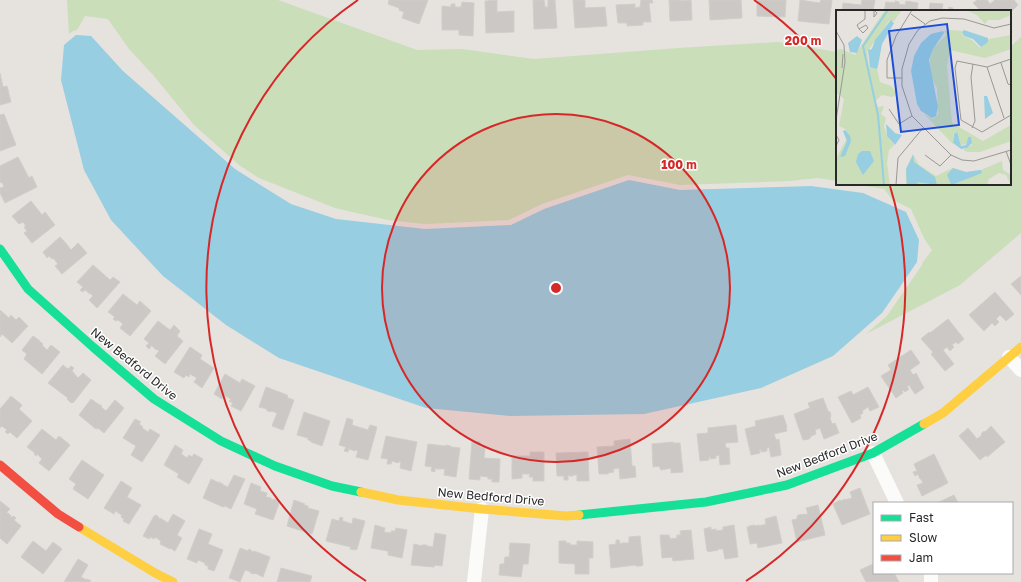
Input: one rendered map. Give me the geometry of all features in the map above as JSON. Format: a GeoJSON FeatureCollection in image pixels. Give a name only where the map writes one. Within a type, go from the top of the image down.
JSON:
{"type":"FeatureCollection","features":[{"type":"Feature","properties":{"kind":"street","name":"New Bedford Drive"},"geometry":{"type":"LineString","coordinates":[[0,249],[28,289],[93,347],[154,399],[221,441],[275,466],[332,486],[398,500],[482,509],[566,516],[706,502],[787,485],[873,453],[943,414],[1021,347]]}},
{"type":"Feature","properties":{"kind":"street"},"geometry":{"type":"LineString","coordinates":[[1010,357],[1021,370]]}},
{"type":"Feature","properties":{"kind":"street"},"geometry":{"type":"LineString","coordinates":[[873,453],[897,502]]}},
{"type":"Feature","properties":{"kind":"street"},"geometry":{"type":"LineString","coordinates":[[0,465],[58,514],[155,573],[173,582]]}},
{"type":"Feature","properties":{"kind":"street"},"geometry":{"type":"LineString","coordinates":[[474,582],[482,509]]}},
{"type":"Feature","properties":{"kind":"green space"},"geometry":{"type":"Polygon","coordinates":[[[67,0],[278,0],[417,50],[462,49],[534,59],[778,42],[836,52],[836,181],[818,178],[789,181],[680,185],[628,175],[542,204],[509,220],[425,224],[388,220],[335,208],[259,178],[239,165],[194,125],[154,76],[129,49],[108,19],[85,16],[77,30],[69,34],[67,0]]]}},
{"type":"Feature","properties":{"kind":"green space"},"geometry":{"type":"Polygon","coordinates":[[[1021,37],[1021,233],[960,285],[866,334],[887,316],[932,250],[925,240],[911,209],[893,200],[884,189],[859,185],[1011,185],[1011,46],[1021,37]]]}},
{"type":"Feature","properties":{"kind":"water"},"geometry":{"type":"Polygon","coordinates":[[[76,35],[91,36],[123,71],[235,169],[291,204],[336,219],[425,229],[511,225],[544,209],[629,180],[680,190],[811,186],[863,193],[906,212],[919,240],[917,262],[882,313],[833,356],[761,388],[644,414],[510,416],[426,408],[279,358],[226,325],[163,276],[111,220],[84,170],[61,80],[64,45],[76,35]]]}},
{"type":"Feature","properties":{"kind":"building"},"geometry":{"type":"Polygon","coordinates":[[[389,0],[428,0],[419,24],[402,18],[404,12],[399,10],[399,8],[388,4],[389,0]]]}},
{"type":"Feature","properties":{"kind":"building"},"geometry":{"type":"Polygon","coordinates":[[[497,0],[497,12],[514,11],[514,32],[486,33],[485,1],[497,0]]]}},
{"type":"Feature","properties":{"kind":"building"},"geometry":{"type":"Polygon","coordinates":[[[533,0],[544,0],[545,7],[548,7],[548,0],[555,0],[557,28],[534,29],[533,0]]]}},
{"type":"Feature","properties":{"kind":"building"},"geometry":{"type":"Polygon","coordinates":[[[573,0],[585,0],[585,8],[605,7],[607,26],[575,28],[573,0]]]}},
{"type":"Feature","properties":{"kind":"building"},"geometry":{"type":"Polygon","coordinates":[[[641,0],[652,0],[653,3],[649,3],[651,22],[643,22],[643,25],[627,26],[627,23],[618,23],[616,5],[635,4],[635,8],[640,7],[641,0]]]}},
{"type":"Feature","properties":{"kind":"building"},"geometry":{"type":"Polygon","coordinates":[[[669,0],[691,0],[692,20],[670,21],[669,0]]]}},
{"type":"Feature","properties":{"kind":"building"},"geometry":{"type":"Polygon","coordinates":[[[709,0],[741,0],[742,18],[710,20],[709,0]]]}},
{"type":"Feature","properties":{"kind":"building"},"geometry":{"type":"Polygon","coordinates":[[[757,0],[786,0],[785,17],[757,16],[757,0]]]}},
{"type":"Feature","properties":{"kind":"building"},"geometry":{"type":"Polygon","coordinates":[[[800,0],[820,3],[821,0],[832,0],[829,24],[798,21],[800,0]]]}},
{"type":"Feature","properties":{"kind":"building"},"geometry":{"type":"Polygon","coordinates":[[[862,0],[875,0],[873,10],[842,10],[843,3],[861,5],[862,0]]]}},
{"type":"Feature","properties":{"kind":"building"},"geometry":{"type":"Polygon","coordinates":[[[977,0],[987,0],[990,4],[995,0],[1014,0],[1018,5],[1011,12],[1011,10],[980,10],[973,3],[977,0]]]}},
{"type":"Feature","properties":{"kind":"building"},"geometry":{"type":"Polygon","coordinates":[[[895,1],[899,2],[899,4],[905,5],[906,1],[918,3],[917,10],[884,10],[886,2],[895,3],[895,1]]]}},
{"type":"Feature","properties":{"kind":"building"},"geometry":{"type":"Polygon","coordinates":[[[462,2],[474,3],[473,36],[459,35],[459,30],[442,30],[442,6],[451,7],[451,4],[455,4],[455,7],[461,7],[462,2]]]}},
{"type":"Feature","properties":{"kind":"building"},"geometry":{"type":"Polygon","coordinates":[[[930,3],[943,4],[942,9],[949,10],[929,10],[930,3]]]}},
{"type":"Feature","properties":{"kind":"building"},"geometry":{"type":"Polygon","coordinates":[[[0,73],[3,87],[7,86],[11,102],[0,105],[0,73]]]}},
{"type":"Feature","properties":{"kind":"building"},"geometry":{"type":"Polygon","coordinates":[[[4,114],[16,145],[0,151],[0,115],[4,114]]]}},
{"type":"Feature","properties":{"kind":"building"},"geometry":{"type":"Polygon","coordinates":[[[18,157],[29,178],[32,176],[37,187],[5,203],[0,193],[0,188],[4,187],[2,182],[0,183],[0,166],[18,157]]]}},
{"type":"Feature","properties":{"kind":"building"},"geometry":{"type":"Polygon","coordinates":[[[31,201],[42,215],[45,212],[55,225],[32,243],[24,233],[27,231],[24,227],[26,226],[23,222],[19,224],[12,216],[31,201]]]}},
{"type":"Feature","properties":{"kind":"building"},"geometry":{"type":"Polygon","coordinates":[[[60,237],[71,250],[78,243],[87,253],[62,274],[55,266],[58,264],[53,258],[52,259],[49,256],[47,258],[43,252],[60,237]]]}},
{"type":"Feature","properties":{"kind":"building"},"geometry":{"type":"Polygon","coordinates":[[[93,265],[110,280],[113,277],[120,282],[97,308],[89,300],[93,296],[85,290],[83,292],[80,290],[83,287],[77,282],[93,265]]]}},
{"type":"Feature","properties":{"kind":"building"},"geometry":{"type":"Polygon","coordinates":[[[1021,276],[1021,295],[1011,284],[1021,276]]]}},
{"type":"Feature","properties":{"kind":"building"},"geometry":{"type":"Polygon","coordinates":[[[995,292],[1014,314],[1006,321],[1000,315],[996,319],[999,322],[995,326],[992,323],[984,331],[969,315],[995,292]]]}},
{"type":"Feature","properties":{"kind":"building"},"geometry":{"type":"Polygon","coordinates":[[[123,294],[137,305],[140,301],[151,311],[130,336],[120,328],[123,324],[118,320],[116,321],[113,319],[115,317],[108,312],[123,294]]]}},
{"type":"Feature","properties":{"kind":"building"},"geometry":{"type":"Polygon","coordinates":[[[0,310],[9,318],[11,315],[16,320],[19,317],[28,326],[12,343],[2,334],[0,337],[0,310]]]}},
{"type":"Feature","properties":{"kind":"building"},"geometry":{"type":"Polygon","coordinates":[[[948,319],[964,339],[958,344],[956,342],[952,345],[954,347],[950,351],[947,347],[943,350],[954,364],[945,371],[931,354],[933,352],[921,339],[948,319]]]}},
{"type":"Feature","properties":{"kind":"building"},"geometry":{"type":"Polygon","coordinates":[[[158,321],[170,330],[174,325],[180,331],[177,336],[183,341],[165,364],[155,356],[159,351],[152,345],[149,349],[146,346],[149,343],[144,339],[158,321]]]}},
{"type":"Feature","properties":{"kind":"building"},"geometry":{"type":"Polygon","coordinates":[[[33,336],[43,344],[42,345],[47,350],[51,345],[60,352],[42,374],[24,359],[27,354],[22,350],[33,336]]]}},
{"type":"Feature","properties":{"kind":"building"},"geometry":{"type":"Polygon","coordinates":[[[190,347],[202,355],[200,359],[214,368],[202,388],[194,382],[197,378],[190,374],[189,377],[186,375],[184,378],[174,372],[190,347]]]}},
{"type":"Feature","properties":{"kind":"building"},"geometry":{"type":"Polygon","coordinates":[[[911,350],[920,363],[910,370],[913,375],[916,373],[924,388],[915,394],[909,385],[907,387],[909,389],[905,392],[903,390],[903,393],[896,398],[881,376],[891,370],[888,365],[911,350]]]}},
{"type":"Feature","properties":{"kind":"building"},"geometry":{"type":"Polygon","coordinates":[[[63,365],[68,369],[71,366],[74,368],[71,372],[72,371],[78,378],[83,373],[91,380],[73,403],[71,403],[67,399],[68,398],[48,383],[63,365]]]}},
{"type":"Feature","properties":{"kind":"building"},"geometry":{"type":"Polygon","coordinates":[[[225,374],[240,383],[242,379],[255,386],[241,411],[231,406],[233,403],[229,401],[231,399],[224,395],[222,399],[214,394],[225,374]]]}},
{"type":"Feature","properties":{"kind":"building"},"geometry":{"type":"Polygon","coordinates":[[[266,387],[287,395],[288,398],[294,400],[283,430],[272,426],[277,413],[270,412],[266,410],[267,409],[259,407],[266,387]]]}},
{"type":"Feature","properties":{"kind":"building"},"geometry":{"type":"Polygon","coordinates":[[[868,387],[879,407],[870,411],[868,407],[862,411],[863,413],[860,415],[861,418],[852,423],[838,397],[851,391],[853,395],[868,387]]]}},
{"type":"Feature","properties":{"kind":"building"},"geometry":{"type":"Polygon","coordinates":[[[11,396],[22,405],[19,409],[32,421],[17,438],[10,432],[8,434],[5,432],[7,430],[2,426],[0,428],[0,409],[11,396]]]}},
{"type":"Feature","properties":{"kind":"building"},"geometry":{"type":"Polygon","coordinates":[[[823,398],[828,411],[830,412],[832,424],[835,423],[839,433],[824,439],[820,428],[815,430],[816,434],[811,436],[809,439],[803,440],[794,414],[810,408],[808,403],[823,398]]]}},
{"type":"Feature","properties":{"kind":"building"},"geometry":{"type":"Polygon","coordinates":[[[91,399],[102,406],[101,407],[106,411],[115,400],[124,408],[104,433],[98,428],[96,429],[79,415],[91,399]]]}},
{"type":"Feature","properties":{"kind":"building"},"geometry":{"type":"Polygon","coordinates":[[[304,412],[330,421],[322,446],[311,442],[308,438],[297,435],[304,412]]]}},
{"type":"Feature","properties":{"kind":"building"},"geometry":{"type":"Polygon","coordinates":[[[783,415],[787,431],[774,434],[776,440],[779,439],[781,455],[771,457],[769,447],[767,448],[767,451],[761,452],[761,449],[759,450],[760,453],[751,455],[745,429],[756,426],[755,421],[783,415]]]}},
{"type":"Feature","properties":{"kind":"building"},"geometry":{"type":"Polygon","coordinates":[[[347,418],[353,420],[352,425],[368,430],[370,425],[377,427],[368,460],[356,457],[358,451],[349,448],[348,452],[344,451],[346,447],[339,445],[347,418]]]}},
{"type":"Feature","properties":{"kind":"building"},"geometry":{"type":"Polygon","coordinates":[[[135,419],[141,422],[139,424],[148,432],[150,429],[160,435],[142,462],[131,455],[136,446],[123,438],[135,419]]]}},
{"type":"Feature","properties":{"kind":"building"},"geometry":{"type":"Polygon","coordinates":[[[736,425],[738,442],[725,443],[726,448],[729,448],[730,464],[720,465],[719,455],[716,456],[716,458],[711,459],[709,457],[709,460],[700,461],[697,434],[708,433],[708,428],[736,425]]]}},
{"type":"Feature","properties":{"kind":"building"},"geometry":{"type":"Polygon","coordinates":[[[991,426],[1005,442],[987,457],[986,455],[980,460],[959,436],[968,428],[977,439],[991,426]]]}},
{"type":"Feature","properties":{"kind":"building"},"geometry":{"type":"Polygon","coordinates":[[[42,429],[56,440],[59,436],[70,445],[49,471],[39,463],[42,459],[37,454],[36,456],[34,454],[35,453],[27,447],[42,429]]]}},
{"type":"Feature","properties":{"kind":"building"},"geometry":{"type":"Polygon","coordinates":[[[386,436],[417,442],[411,471],[400,468],[401,462],[398,463],[392,460],[391,464],[387,464],[388,459],[381,458],[386,436]]]}},
{"type":"Feature","properties":{"kind":"building"},"geometry":{"type":"Polygon","coordinates":[[[630,439],[632,466],[635,466],[636,477],[620,479],[619,468],[613,469],[614,472],[608,474],[599,474],[597,447],[614,446],[614,441],[630,439]]]}},
{"type":"Feature","properties":{"kind":"building"},"geometry":{"type":"Polygon","coordinates":[[[472,441],[480,442],[480,447],[485,448],[484,458],[500,459],[499,482],[492,482],[492,479],[488,479],[488,477],[480,476],[480,480],[469,479],[472,441]]]}},
{"type":"Feature","properties":{"kind":"building"},"geometry":{"type":"Polygon","coordinates":[[[673,442],[680,443],[683,472],[671,473],[671,468],[661,470],[659,466],[653,467],[652,444],[673,442]]]}},
{"type":"Feature","properties":{"kind":"building"},"geometry":{"type":"Polygon","coordinates":[[[428,444],[446,445],[460,448],[456,477],[444,475],[445,469],[435,468],[435,472],[431,471],[432,467],[425,466],[428,444]]]}},
{"type":"Feature","properties":{"kind":"building"},"geometry":{"type":"Polygon","coordinates":[[[175,445],[183,450],[181,454],[187,458],[189,455],[192,457],[194,454],[203,459],[189,484],[177,477],[179,474],[164,465],[175,445]]]}},
{"type":"Feature","properties":{"kind":"building"},"geometry":{"type":"Polygon","coordinates":[[[530,452],[544,452],[544,481],[533,481],[533,477],[529,477],[530,474],[522,474],[522,478],[512,479],[512,456],[530,456],[530,452]]]}},
{"type":"Feature","properties":{"kind":"building"},"geometry":{"type":"Polygon","coordinates":[[[588,452],[589,481],[577,481],[577,475],[568,475],[568,480],[564,480],[564,476],[557,476],[556,453],[588,452]]]}},
{"type":"Feature","properties":{"kind":"building"},"geometry":{"type":"Polygon","coordinates":[[[934,454],[948,483],[922,496],[917,485],[923,483],[918,474],[915,476],[913,472],[917,471],[914,464],[934,454]]]}},
{"type":"Feature","properties":{"kind":"building"},"geometry":{"type":"Polygon","coordinates":[[[82,460],[104,475],[88,499],[73,489],[76,484],[69,479],[82,460]]]}},
{"type":"Feature","properties":{"kind":"building"},"geometry":{"type":"Polygon","coordinates":[[[234,475],[245,479],[231,509],[203,498],[211,479],[228,487],[234,475]]]}},
{"type":"Feature","properties":{"kind":"building"},"geometry":{"type":"Polygon","coordinates":[[[121,481],[132,488],[127,497],[141,505],[129,524],[123,521],[124,519],[121,517],[122,515],[115,511],[114,514],[104,508],[121,481]]]}},
{"type":"Feature","properties":{"kind":"building"},"geometry":{"type":"Polygon","coordinates":[[[251,483],[261,487],[260,491],[267,493],[267,498],[280,501],[273,520],[255,514],[257,509],[244,504],[251,483]]]}},
{"type":"Feature","properties":{"kind":"building"},"geometry":{"type":"Polygon","coordinates":[[[860,488],[870,514],[842,525],[833,504],[840,500],[852,498],[850,492],[860,488]]]}},
{"type":"Feature","properties":{"kind":"building"},"geometry":{"type":"Polygon","coordinates":[[[954,495],[958,502],[939,502],[954,495]]]}},
{"type":"Feature","properties":{"kind":"building"},"geometry":{"type":"Polygon","coordinates":[[[294,500],[305,504],[304,505],[308,506],[308,508],[319,511],[312,534],[287,526],[294,500]]]}},
{"type":"Feature","properties":{"kind":"building"},"geometry":{"type":"Polygon","coordinates":[[[0,501],[10,509],[6,513],[11,516],[11,518],[13,516],[16,518],[14,520],[21,526],[7,544],[0,538],[0,501]]]}},
{"type":"Feature","properties":{"kind":"building"},"geometry":{"type":"Polygon","coordinates":[[[818,505],[825,535],[797,542],[792,520],[797,519],[798,515],[808,514],[806,508],[818,505]]]}},
{"type":"Feature","properties":{"kind":"building"},"geometry":{"type":"Polygon","coordinates":[[[173,514],[185,521],[177,535],[182,538],[175,551],[160,544],[161,541],[155,537],[154,539],[150,537],[149,539],[143,536],[155,515],[168,523],[173,514]]]}},
{"type":"Feature","properties":{"kind":"building"},"geometry":{"type":"Polygon","coordinates":[[[776,516],[782,543],[758,548],[757,543],[750,544],[747,527],[766,524],[765,519],[776,516]]]}},
{"type":"Feature","properties":{"kind":"building"},"geometry":{"type":"Polygon","coordinates":[[[340,517],[343,518],[342,522],[352,524],[353,518],[365,521],[356,550],[350,549],[351,547],[326,541],[332,519],[339,521],[340,517]]]}},
{"type":"Feature","properties":{"kind":"building"},"geometry":{"type":"Polygon","coordinates":[[[375,525],[385,528],[384,532],[391,533],[391,531],[395,531],[396,528],[407,530],[402,558],[388,555],[388,551],[371,548],[375,525]]]}},
{"type":"Feature","properties":{"kind":"building"},"geometry":{"type":"Polygon","coordinates":[[[734,525],[738,557],[725,559],[723,549],[709,552],[707,551],[704,529],[711,527],[711,530],[716,529],[716,531],[723,530],[723,527],[734,525]]]}},
{"type":"Feature","properties":{"kind":"building"},"geometry":{"type":"Polygon","coordinates":[[[199,529],[212,534],[208,544],[223,550],[214,571],[208,569],[208,566],[205,565],[205,563],[198,560],[197,563],[187,559],[199,529]]]}},
{"type":"Feature","properties":{"kind":"building"},"geometry":{"type":"Polygon","coordinates":[[[691,530],[694,559],[673,561],[672,557],[662,558],[660,535],[669,535],[670,539],[677,538],[677,535],[681,535],[680,531],[691,530]]]}},
{"type":"Feature","properties":{"kind":"building"},"geometry":{"type":"Polygon","coordinates":[[[435,533],[446,535],[442,566],[435,565],[434,567],[411,565],[414,544],[433,547],[435,533]]]}},
{"type":"Feature","properties":{"kind":"building"},"geometry":{"type":"Polygon","coordinates":[[[640,536],[643,565],[611,568],[609,545],[616,544],[616,540],[619,540],[620,544],[629,543],[629,537],[640,536]]]}},
{"type":"Feature","properties":{"kind":"building"},"geometry":{"type":"Polygon","coordinates":[[[33,541],[46,551],[53,542],[62,549],[43,574],[21,557],[33,541]]]}},
{"type":"Feature","properties":{"kind":"building"},"geometry":{"type":"Polygon","coordinates":[[[559,541],[566,541],[566,543],[570,543],[570,545],[577,545],[577,541],[593,542],[593,558],[589,558],[589,574],[575,574],[575,564],[559,563],[559,541]]]}},
{"type":"Feature","properties":{"kind":"building"},"geometry":{"type":"Polygon","coordinates":[[[510,543],[530,544],[528,564],[523,564],[521,577],[499,575],[500,564],[504,564],[505,557],[510,557],[510,543]]]}},
{"type":"Feature","properties":{"kind":"building"},"geometry":{"type":"Polygon","coordinates":[[[240,548],[248,551],[249,549],[252,552],[254,551],[270,557],[263,577],[245,570],[240,582],[229,578],[240,548]]]}},
{"type":"Feature","properties":{"kind":"building"},"geometry":{"type":"Polygon","coordinates":[[[78,559],[88,565],[81,577],[91,581],[64,582],[78,559]]]}},
{"type":"Feature","properties":{"kind":"building"},"geometry":{"type":"Polygon","coordinates":[[[873,564],[873,574],[895,574],[899,582],[866,582],[860,570],[873,564]]]}},
{"type":"Feature","properties":{"kind":"building"},"geometry":{"type":"Polygon","coordinates":[[[281,568],[312,576],[310,582],[277,582],[281,568]]]}},
{"type":"Feature","properties":{"kind":"traffic: fast"},"geometry":{"type":"LineString","coordinates":[[0,249],[28,289],[154,399],[221,441],[275,466],[332,486],[361,492]]}},
{"type":"Feature","properties":{"kind":"traffic: fast"},"geometry":{"type":"LineString","coordinates":[[579,515],[706,502],[787,485],[873,453],[924,424]]}},
{"type":"Feature","properties":{"kind":"traffic: slow"},"geometry":{"type":"LineString","coordinates":[[924,424],[943,413],[1021,347]]}},
{"type":"Feature","properties":{"kind":"traffic: slow"},"geometry":{"type":"LineString","coordinates":[[361,492],[398,500],[482,509],[566,516],[579,515]]}},
{"type":"Feature","properties":{"kind":"traffic: slow"},"geometry":{"type":"LineString","coordinates":[[79,527],[155,573],[173,582]]}},
{"type":"Feature","properties":{"kind":"traffic: jam"},"geometry":{"type":"LineString","coordinates":[[0,465],[58,514],[79,527]]}}]}
